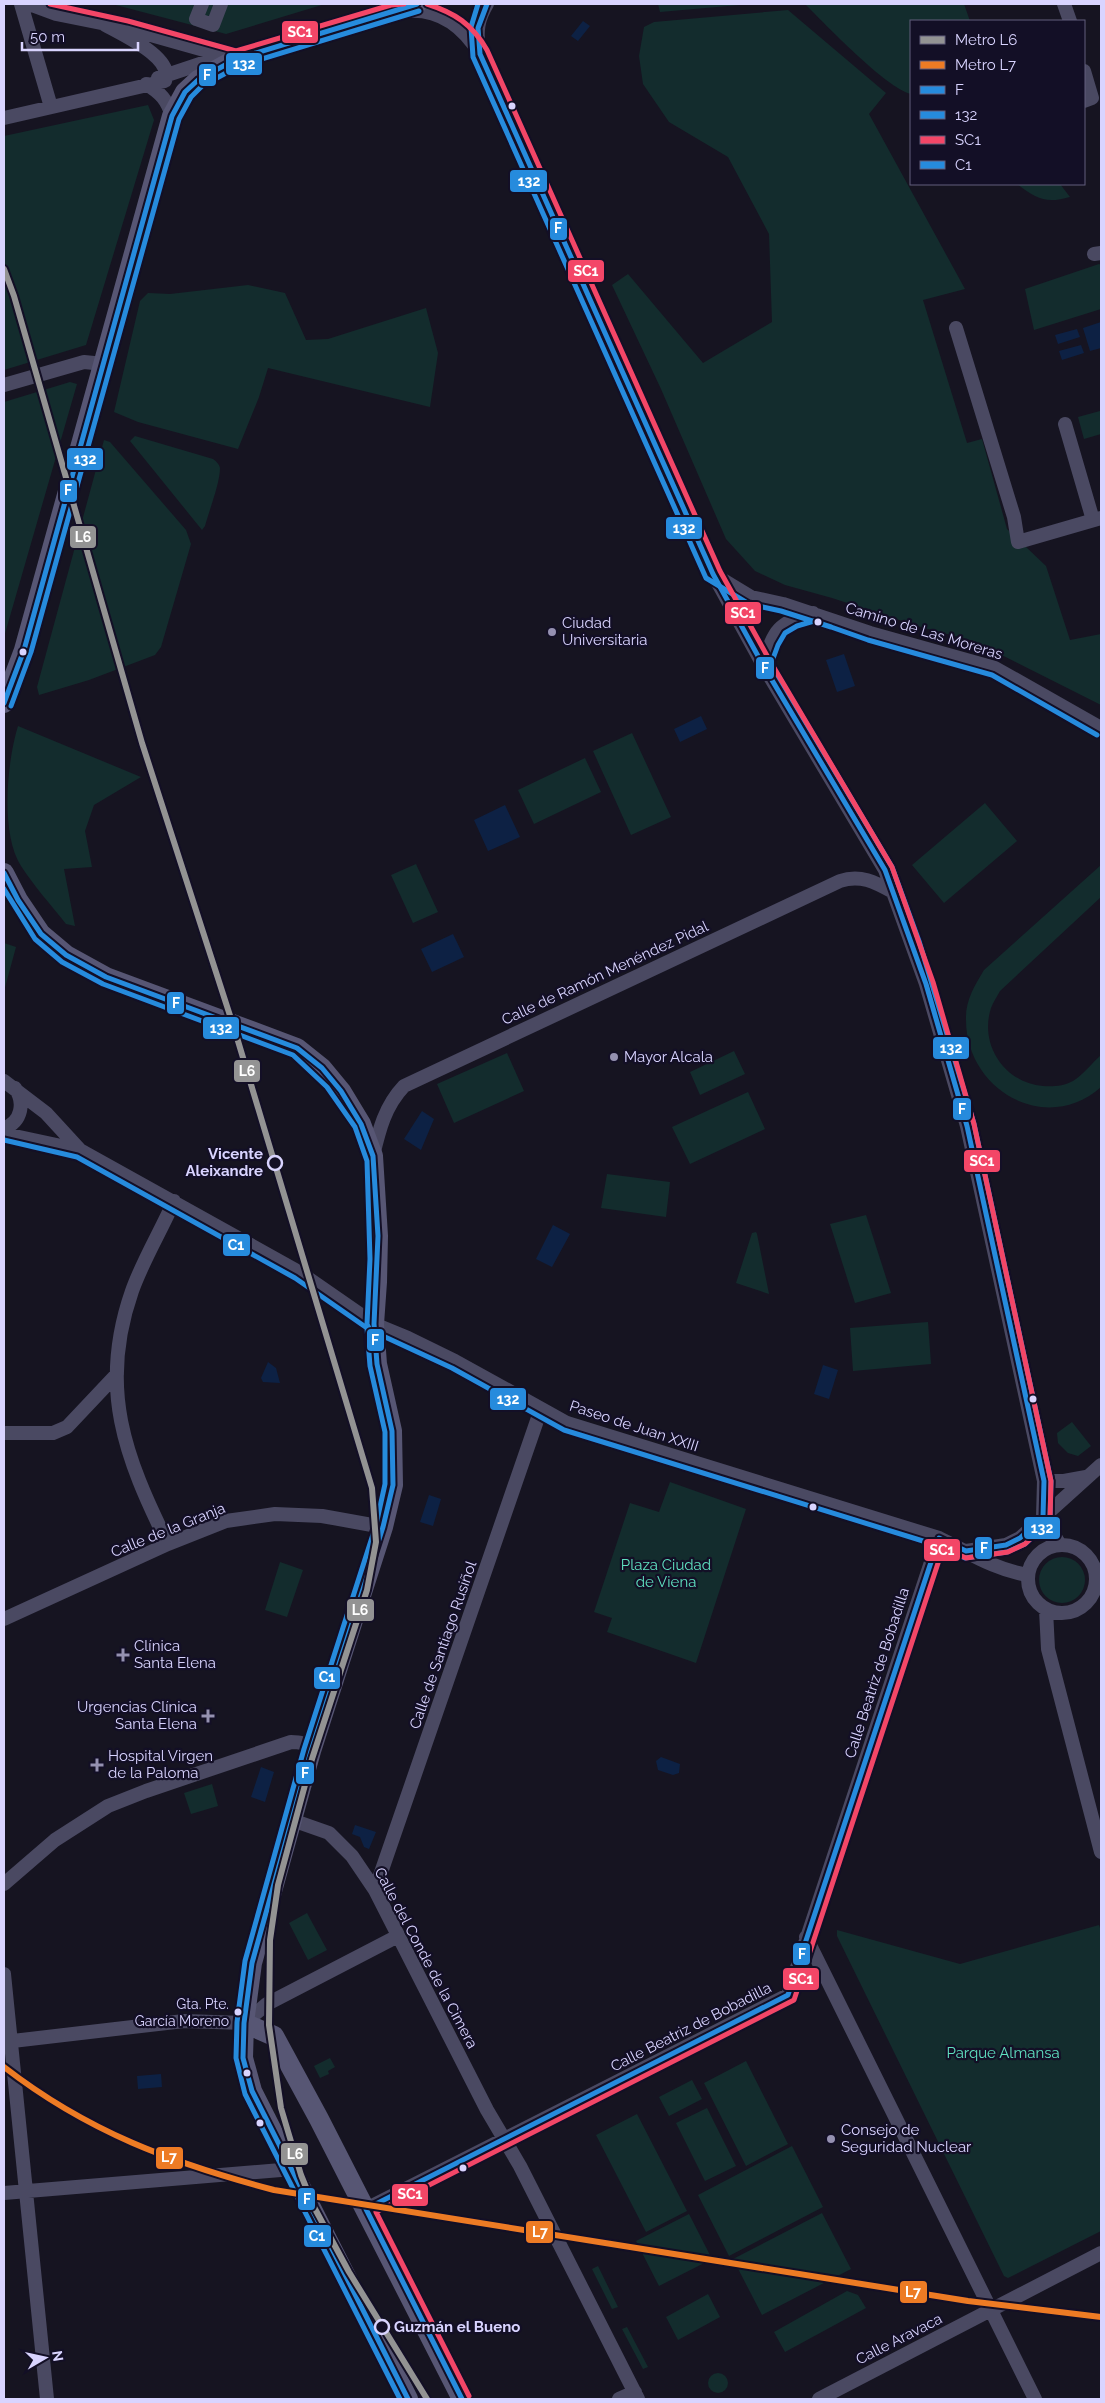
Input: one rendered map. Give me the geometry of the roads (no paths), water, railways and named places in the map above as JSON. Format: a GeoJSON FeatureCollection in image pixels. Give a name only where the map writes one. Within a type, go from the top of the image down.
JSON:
{"type":"FeatureCollection","features":[{"type":"Feature","properties":{"kind":"street"},"geometry":{"type":"LineString","coordinates":[[21,4],[51,107]]}},
{"type":"Feature","properties":{"kind":"street"},"geometry":{"type":"LineString","coordinates":[[29,4],[56,14],[126,28],[230,58]]}},
{"type":"Feature","properties":{"kind":"street"},"geometry":{"type":"LineString","coordinates":[[202,4],[196,19],[197,23],[213,25],[221,4]]}},
{"type":"Feature","properties":{"kind":"street"},"geometry":{"type":"LineString","coordinates":[[4,118],[146,84],[166,73],[230,58],[417,4]]}},
{"type":"Feature","properties":{"kind":"street"},"geometry":{"type":"LineString","coordinates":[[480,54],[476,33],[480,14],[487,4]]}},
{"type":"Feature","properties":{"kind":"street"},"geometry":{"type":"LineString","coordinates":[[1064,4],[1070,20]]}},
{"type":"Feature","properties":{"kind":"street"},"geometry":{"type":"LineString","coordinates":[[393,12],[422,10],[443,17],[471,38],[480,54],[713,574],[764,665],[885,870],[926,984],[967,1126],[1044,1481],[1043,1518],[1060,1544]]}},
{"type":"Feature","properties":{"kind":"street"},"geometry":{"type":"LineString","coordinates":[[104,24],[142,44],[156,56],[166,73]]}},
{"type":"Feature","properties":{"kind":"street"},"geometry":{"type":"LineString","coordinates":[[4,703],[24,650],[172,116],[185,92],[198,80],[230,58]]}},
{"type":"Feature","properties":{"kind":"street"},"geometry":{"type":"LineString","coordinates":[[1085,74],[1092,98],[1085,101]]}},
{"type":"Feature","properties":{"kind":"street"},"geometry":{"type":"LineString","coordinates":[[146,84],[159,92],[167,101],[172,116]]}},
{"type":"Feature","properties":{"kind":"street"},"geometry":{"type":"LineString","coordinates":[[956,328],[1014,517],[1018,542],[1097,519],[1065,424]]}},
{"type":"Feature","properties":{"kind":"street"},"geometry":{"type":"LineString","coordinates":[[4,385],[84,362],[94,363],[102,371]]}},
{"type":"Feature","properties":{"kind":"street","name":"Camino de Las Moreras"},"geometry":{"type":"LineString","coordinates":[[713,574],[751,597],[814,613],[870,633],[995,668],[1101,728]]}},
{"type":"Feature","properties":{"kind":"street"},"geometry":{"type":"LineString","coordinates":[[764,665],[771,642],[780,627],[794,619],[814,613]]}},
{"type":"Feature","properties":{"kind":"street"},"geometry":{"type":"LineString","coordinates":[[4,873],[18,900],[41,934],[66,955],[106,977],[297,1048],[322,1068],[341,1092],[361,1124],[373,1156],[378,1236],[378,1282],[374,1324],[377,1364],[392,1430],[393,1485],[383,1527],[311,1751],[252,1963],[244,2023],[243,2058],[252,2091],[408,2399]]}},
{"type":"Feature","properties":{"kind":"street","name":"Calle de Ramón Menéndez Pidal"},"geometry":{"type":"LineString","coordinates":[[373,1156],[384,1114],[393,1097],[404,1086],[840,881],[850,878],[865,878],[893,892]]}},
{"type":"Feature","properties":{"kind":"street"},"geometry":{"type":"LineString","coordinates":[[9,1084],[19,1094],[21,1109],[14,1123],[4,1130],[10,1135],[80,1150]]}},
{"type":"Feature","properties":{"kind":"street"},"geometry":{"type":"LineString","coordinates":[[9,1084],[46,1112],[80,1150]]}},
{"type":"Feature","properties":{"kind":"street","name":"Paseo de Juan XXIII"},"geometry":{"type":"LineString","coordinates":[[80,1150],[300,1272],[374,1324],[455,1361],[567,1423],[939,1538],[988,1563],[1014,1573],[1028,1575]]}},
{"type":"Feature","properties":{"kind":"street"},"geometry":{"type":"LineString","coordinates":[[168,1544],[141,1487],[124,1438],[117,1402],[117,1374],[120,1340],[132,1291],[174,1201]]}},
{"type":"Feature","properties":{"kind":"street"},"geometry":{"type":"LineString","coordinates":[[4,1433],[53,1433],[67,1427],[117,1374]]}},
{"type":"Feature","properties":{"kind":"street","name":"Calle de Santiago Rusiñol"},"geometry":{"type":"LineString","coordinates":[[375,1890],[541,1409]]}},
{"type":"Feature","properties":{"kind":"street"},"geometry":{"type":"LineString","coordinates":[[966,1551],[1006,1545],[1020,1538],[1101,1465]]}},
{"type":"Feature","properties":{"kind":"street"},"geometry":{"type":"LineString","coordinates":[[1044,1481],[1064,1481],[1086,1477]]}},
{"type":"Feature","properties":{"kind":"street","name":"Calle de la Granja"},"geometry":{"type":"LineString","coordinates":[[4,1619],[168,1544],[226,1521],[275,1514],[322,1516],[383,1527]]}},
{"type":"Feature","properties":{"kind":"street","name":"Calle Beatriz de Bobadilla"},"geometry":{"type":"LineString","coordinates":[[366,2209],[788,1996],[939,1538]]}},
{"type":"Feature","properties":{"kind":"street"},"geometry":{"type":"LineString","coordinates":[[1060,1544],[1082,1551],[1090,1559],[1096,1575],[1098,1594],[1074,1611],[1057,1613],[1046,1610],[1031,1595],[1028,1575],[1031,1563],[1038,1554],[1048,1547],[1060,1544]]}},
{"type":"Feature","properties":{"kind":"street"},"geometry":{"type":"LineString","coordinates":[[1046,1610],[1048,1649],[1101,1852]]}},
{"type":"Feature","properties":{"kind":"street"},"geometry":{"type":"LineString","coordinates":[[4,1884],[54,1840],[108,1806],[282,1744],[299,1742],[308,1746],[311,1751]]}},
{"type":"Feature","properties":{"kind":"street","name":"Calle del Conde de la Cimera"},"geometry":{"type":"LineString","coordinates":[[292,1820],[329,1833],[352,1856],[375,1890],[636,2396]]}},
{"type":"Feature","properties":{"kind":"street"},"geometry":{"type":"LineString","coordinates":[[244,2023],[267,2004],[398,1936]]}},
{"type":"Feature","properties":{"kind":"street"},"geometry":{"type":"LineString","coordinates":[[806,1937],[1035,2399]]}},
{"type":"Feature","properties":{"kind":"street"},"geometry":{"type":"LineString","coordinates":[[4,1974],[7,2041],[27,2191],[47,2399]]}},
{"type":"Feature","properties":{"kind":"street"},"geometry":{"type":"LineString","coordinates":[[7,2041],[184,2021],[244,2023],[274,2036],[366,2209],[462,2399]]}},
{"type":"Feature","properties":{"kind":"street"},"geometry":{"type":"LineString","coordinates":[[4,2193],[293,2169]]}},
{"type":"Feature","properties":{"kind":"street","name":"Calle Aravaca"},"geometry":{"type":"LineString","coordinates":[[819,2399],[1101,2253]]}},
{"type":"Feature","properties":{"kind":"street"},"geometry":{"type":"LineString","coordinates":[[619,2399],[636,2396]]}},
{"type":"Feature","properties":{"kind":"water"},"geometry":{"type":"Polygon","coordinates":[[[583,21],[590,26],[578,41],[571,36],[583,21]]]}},
{"type":"Feature","properties":{"kind":"water"},"geometry":{"type":"Polygon","coordinates":[[[1101,322],[1101,348],[1090,351],[1083,328],[1101,322]]]}},
{"type":"Feature","properties":{"kind":"water"},"geometry":{"type":"Polygon","coordinates":[[[1077,329],[1080,337],[1058,344],[1055,335],[1077,329]]]}},
{"type":"Feature","properties":{"kind":"water"},"geometry":{"type":"Polygon","coordinates":[[[1081,345],[1084,353],[1062,360],[1059,351],[1081,345]]]}},
{"type":"Feature","properties":{"kind":"water"},"geometry":{"type":"Polygon","coordinates":[[[844,654],[855,686],[837,692],[826,660],[844,654]]]}},
{"type":"Feature","properties":{"kind":"water"},"geometry":{"type":"Polygon","coordinates":[[[701,716],[707,729],[680,742],[674,729],[701,716]]]}},
{"type":"Feature","properties":{"kind":"water"},"geometry":{"type":"Polygon","coordinates":[[[505,805],[520,837],[488,851],[474,820],[505,805]]]}},
{"type":"Feature","properties":{"kind":"water"},"geometry":{"type":"Polygon","coordinates":[[[453,934],[464,957],[432,972],[421,949],[453,934]]]}},
{"type":"Feature","properties":{"kind":"water"},"geometry":{"type":"Polygon","coordinates":[[[422,1111],[434,1119],[421,1150],[404,1139],[422,1111]]]}},
{"type":"Feature","properties":{"kind":"water"},"geometry":{"type":"Polygon","coordinates":[[[553,1225],[570,1234],[552,1267],[536,1259],[553,1225]]]}},
{"type":"Feature","properties":{"kind":"water"},"geometry":{"type":"Polygon","coordinates":[[[268,1362],[276,1368],[280,1383],[263,1382],[261,1378],[268,1362]]]}},
{"type":"Feature","properties":{"kind":"water"},"geometry":{"type":"Polygon","coordinates":[[[823,1365],[838,1370],[829,1399],[814,1394],[823,1365]]]}},
{"type":"Feature","properties":{"kind":"water"},"geometry":{"type":"Polygon","coordinates":[[[429,1495],[441,1499],[433,1526],[420,1522],[429,1495]]]}},
{"type":"Feature","properties":{"kind":"water"},"geometry":{"type":"Polygon","coordinates":[[[661,1757],[680,1764],[679,1773],[673,1775],[658,1770],[656,1761],[661,1757]]]}},
{"type":"Feature","properties":{"kind":"water"},"geometry":{"type":"Polygon","coordinates":[[[261,1767],[274,1772],[265,1802],[251,1797],[261,1767]]]}},
{"type":"Feature","properties":{"kind":"water"},"geometry":{"type":"Polygon","coordinates":[[[355,1825],[376,1832],[369,1849],[364,1847],[360,1837],[352,1834],[355,1825]]]}},
{"type":"Feature","properties":{"kind":"water"},"geometry":{"type":"Polygon","coordinates":[[[161,2074],[162,2087],[138,2089],[137,2076],[161,2074]]]}},
{"type":"Feature","properties":{"kind":"metro line","name":"L6"},"geometry":{"type":"LineString","coordinates":[[4,269],[14,296],[142,743],[235,1031],[372,1488],[376,1542],[367,1590],[312,1759],[278,1885],[270,1940],[269,2025],[281,2108],[301,2175],[314,2207],[349,2272],[427,2399]]}},
{"type":"Feature","properties":{"kind":"metro line","name":"L7"},"geometry":{"type":"LineString","coordinates":[[4,2067],[67,2110],[132,2143],[201,2169],[274,2190],[968,2301],[1101,2317]]}},
{"type":"Feature","properties":{"kind":"place","name":"Ciudad Universitaria"},"geometry":{"type":"Point","coordinates":[552,632]}},
{"type":"Feature","properties":{"kind":"place","name":"Mayor Alcala"},"geometry":{"type":"Point","coordinates":[614,1057]}},
{"type":"Feature","properties":{"kind":"place","name":"Vicente Aleixandre"},"geometry":{"type":"Point","coordinates":[275,1163]}},
{"type":"Feature","properties":{"kind":"place","name":"Clínica Santa Elena"},"geometry":{"type":"Point","coordinates":[123,1655]}},
{"type":"Feature","properties":{"kind":"place","name":"Urgencias Clínica Santa Elena"},"geometry":{"type":"Point","coordinates":[208,1716]}},
{"type":"Feature","properties":{"kind":"place","name":"Hospital Virgen de la Paloma"},"geometry":{"type":"Point","coordinates":[97,1765]}},
{"type":"Feature","properties":{"kind":"place","name":"Gta. Pte. García Moreno"},"geometry":{"type":"Point","coordinates":[238,2012]}},
{"type":"Feature","properties":{"kind":"place","name":"Consejo de Seguridad Nuclear"},"geometry":{"type":"Point","coordinates":[831,2139]}},
{"type":"Feature","properties":{"kind":"place","name":"Guzmán el Bueno"},"geometry":{"type":"Point","coordinates":[382,2327]}},
{"type":"Feature","properties":{"kind":"park label","name":"Plaza Ciudad de Viena"},"geometry":{"type":"Point","coordinates":[666,1574]}},
{"type":"Feature","properties":{"kind":"park label","name":"Parque Almansa"},"geometry":{"type":"Point","coordinates":[1003,2053]}}]}
